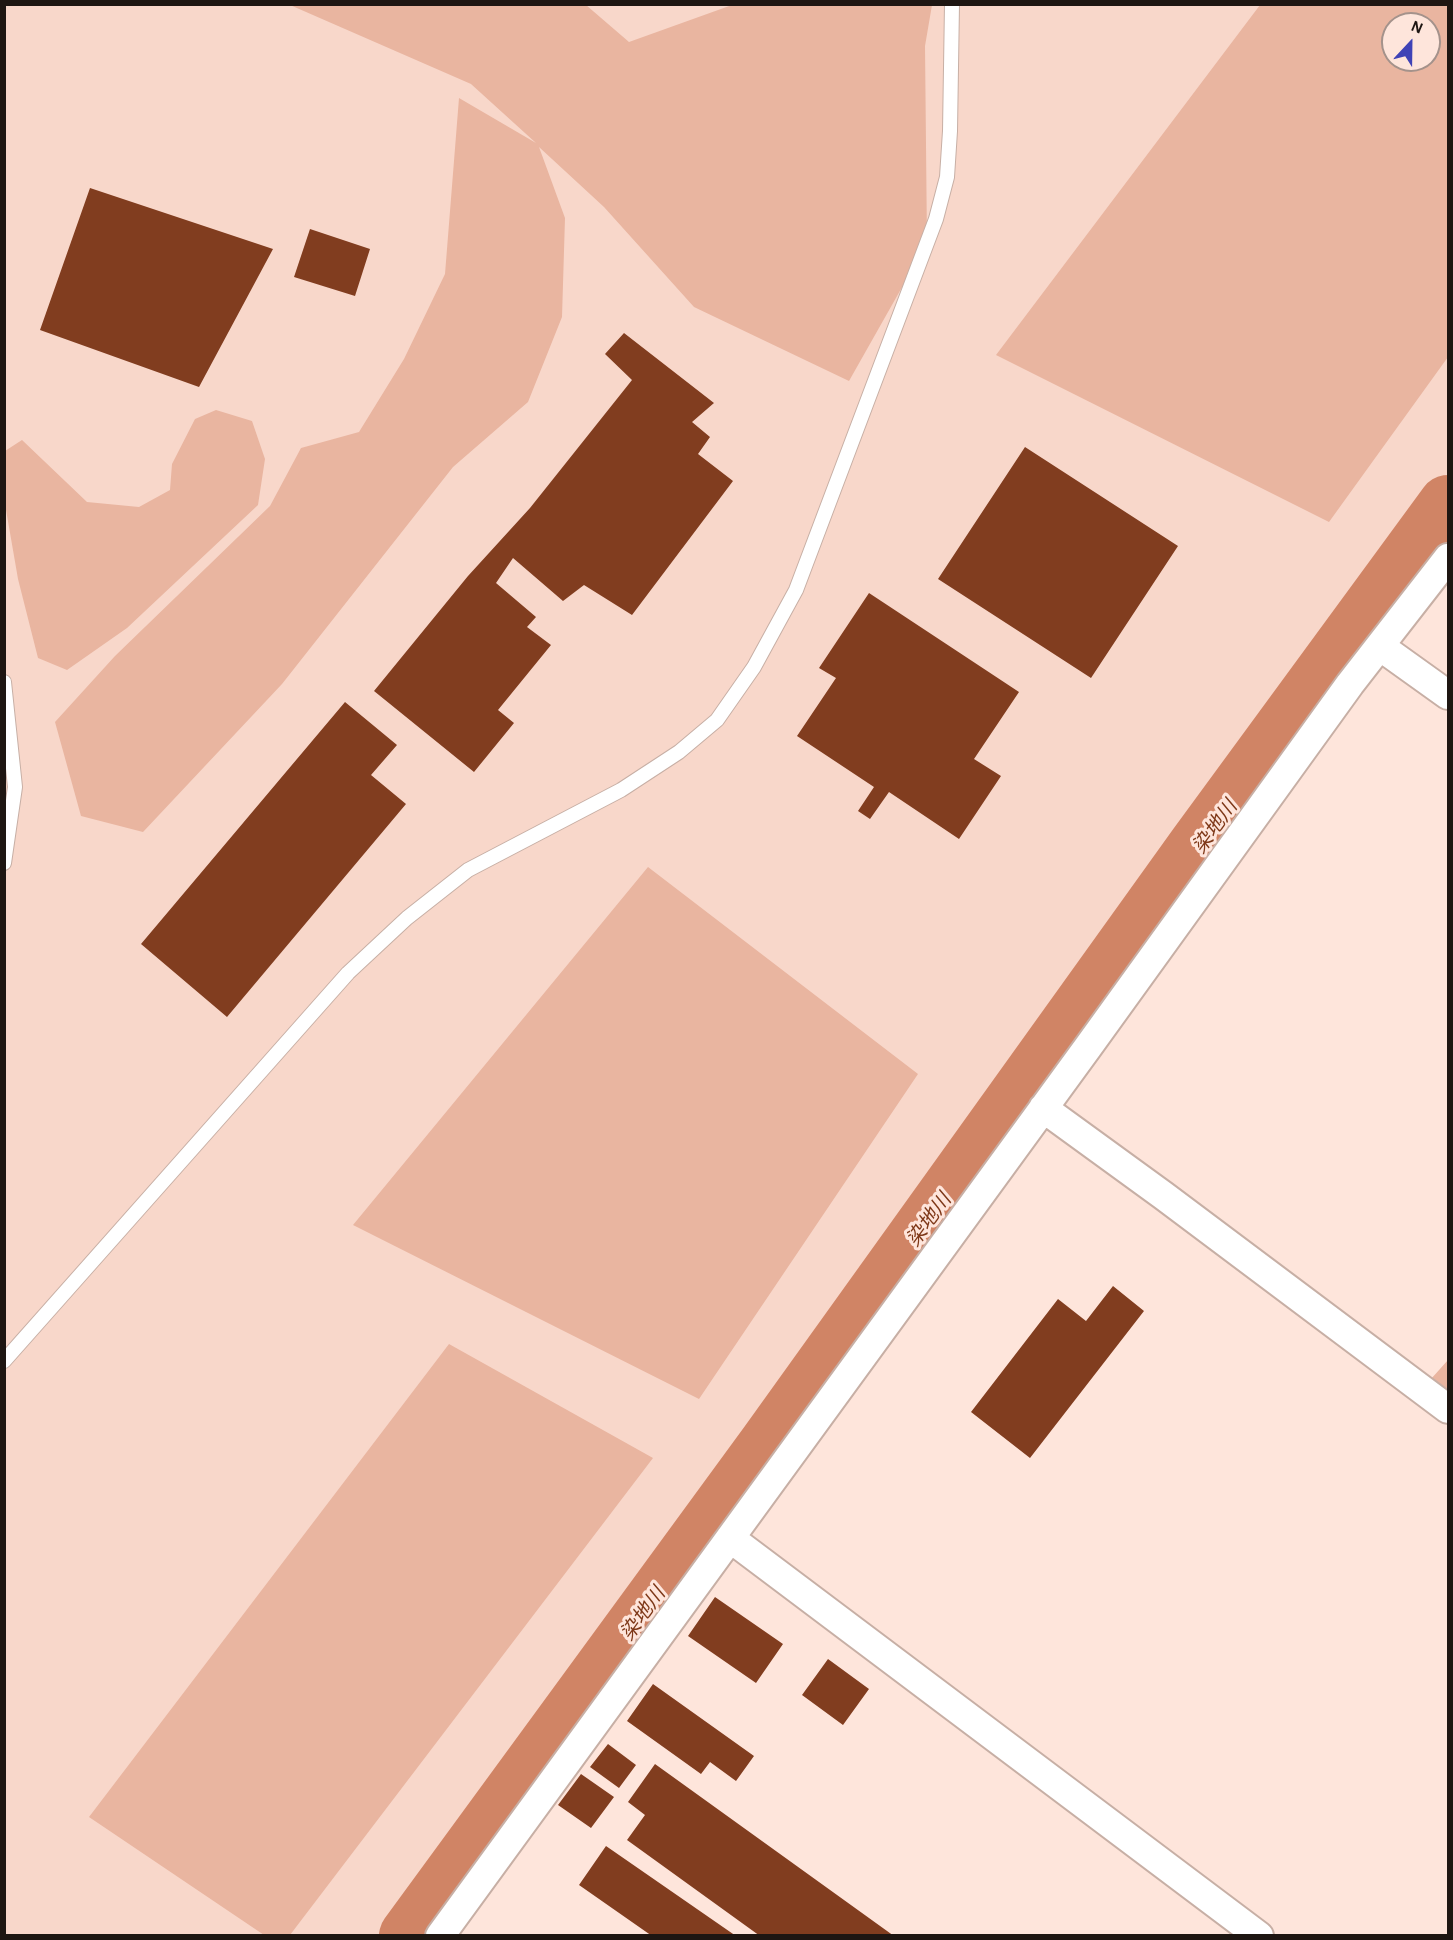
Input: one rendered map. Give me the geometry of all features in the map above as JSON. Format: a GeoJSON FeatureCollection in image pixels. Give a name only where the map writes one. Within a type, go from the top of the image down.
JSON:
{"type":"FeatureCollection","features":[{"type":"Feature","properties":{"kind":"street"},"geometry":{"type":"LineString","coordinates":[[440,1935],[1350,684],[1449,558]]}},
{"type":"Feature","properties":{"kind":"street"},"geometry":{"type":"LineString","coordinates":[[1381,646],[1449,694]]}},
{"type":"Feature","properties":{"kind":"street"},"geometry":{"type":"LineString","coordinates":[[1043,1108],[1449,1409]]}},
{"type":"Feature","properties":{"kind":"street"},"geometry":{"type":"LineString","coordinates":[[730,1538],[1259,1935]]}},
{"type":"Feature","properties":{"kind":"lane"},"geometry":{"type":"LineString","coordinates":[[4,1360],[348,973],[407,918],[468,870],[621,790],[678,752],[717,720],[754,668],[796,590],[936,219],[947,177],[952,4]]}},
{"type":"Feature","properties":{"kind":"lane"},"geometry":{"type":"LineString","coordinates":[[4,682],[15,787],[4,863]]}},
{"type":"Feature","properties":{"kind":"shaded area"},"geometry":{"type":"Polygon","coordinates":[[[5,5],[1448,5],[1448,473],[393,1935],[5,1936],[5,5]]]}},
{"type":"Feature","properties":{"kind":"shaded area"},"geometry":{"type":"Polygon","coordinates":[[[290,5],[586,5],[629,42],[732,5],[932,5],[925,46],[927,243],[849,381],[694,307],[604,207],[539,147],[565,218],[562,317],[528,402],[453,467],[282,684],[143,832],[81,816],[55,722],[115,656],[270,506],[301,448],[359,432],[404,359],[445,274],[459,98],[536,143],[471,84],[290,5]]]}},
{"type":"Feature","properties":{"kind":"shaded area"},"geometry":{"type":"Polygon","coordinates":[[[1260,5],[1448,5],[1448,357],[1329,522],[996,355],[1260,5]]]}},
{"type":"Feature","properties":{"kind":"shaded area"},"geometry":{"type":"Polygon","coordinates":[[[216,410],[252,421],[265,459],[258,505],[127,628],[67,670],[38,658],[18,579],[5,504],[5,451],[22,440],[87,502],[139,507],[170,490],[172,464],[195,419],[216,410]]]}},
{"type":"Feature","properties":{"kind":"shaded area"},"geometry":{"type":"Polygon","coordinates":[[[648,867],[918,1074],[699,1399],[353,1225],[648,867]]]}},
{"type":"Feature","properties":{"kind":"shaded area"},"geometry":{"type":"Polygon","coordinates":[[[449,1344],[653,1458],[290,1935],[264,1935],[89,1817],[449,1344]]]}},
{"type":"Feature","properties":{"kind":"shaded area"},"geometry":{"type":"Polygon","coordinates":[[[1448,1360],[1448,1409],[1422,1389],[1448,1360]]]}},
{"type":"Feature","properties":{"kind":"building"},"geometry":{"type":"Polygon","coordinates":[[[90,188],[273,249],[199,387],[40,330],[90,188]]]}},
{"type":"Feature","properties":{"kind":"building"},"geometry":{"type":"Polygon","coordinates":[[[310,229],[370,249],[355,296],[294,277],[310,229]]]}},
{"type":"Feature","properties":{"kind":"building"},"geometry":{"type":"Polygon","coordinates":[[[624,333],[714,403],[692,422],[710,437],[698,454],[733,481],[632,615],[584,585],[563,601],[513,558],[496,583],[536,617],[527,627],[551,645],[498,710],[514,723],[474,772],[374,691],[468,576],[530,508],[632,380],[605,354],[624,333]]]}},
{"type":"Feature","properties":{"kind":"building"},"geometry":{"type":"Polygon","coordinates":[[[1025,447],[1178,546],[1091,678],[938,579],[1025,447]]]}},
{"type":"Feature","properties":{"kind":"building"},"geometry":{"type":"Polygon","coordinates":[[[869,593],[1019,692],[974,759],[1001,776],[959,839],[889,792],[870,819],[858,811],[874,787],[797,736],[836,678],[819,668],[869,593]]]}},
{"type":"Feature","properties":{"kind":"building"},"geometry":{"type":"Polygon","coordinates":[[[345,702],[397,745],[371,775],[406,804],[227,1017],[141,944],[345,702]]]}},
{"type":"Feature","properties":{"kind":"building"},"geometry":{"type":"Polygon","coordinates":[[[1113,1286],[1144,1311],[1030,1458],[971,1412],[1058,1299],[1086,1321],[1113,1286]]]}},
{"type":"Feature","properties":{"kind":"building"},"geometry":{"type":"Polygon","coordinates":[[[715,1597],[783,1644],[756,1683],[688,1636],[715,1597]]]}},
{"type":"Feature","properties":{"kind":"building"},"geometry":{"type":"Polygon","coordinates":[[[828,1659],[869,1689],[843,1725],[802,1695],[828,1659]]]}},
{"type":"Feature","properties":{"kind":"building"},"geometry":{"type":"Polygon","coordinates":[[[653,1684],[754,1756],[736,1781],[710,1762],[701,1774],[627,1721],[653,1684]]]}},
{"type":"Feature","properties":{"kind":"building"},"geometry":{"type":"Polygon","coordinates":[[[608,1744],[636,1765],[619,1788],[590,1767],[608,1744]]]}},
{"type":"Feature","properties":{"kind":"building"},"geometry":{"type":"Polygon","coordinates":[[[655,1764],[894,1936],[760,1936],[627,1840],[645,1815],[628,1802],[655,1764]]]}},
{"type":"Feature","properties":{"kind":"building"},"geometry":{"type":"Polygon","coordinates":[[[581,1774],[614,1797],[591,1828],[558,1805],[581,1774]]]}},
{"type":"Feature","properties":{"kind":"building"},"geometry":{"type":"Polygon","coordinates":[[[606,1846],[736,1936],[652,1936],[579,1885],[606,1846]]]}},
{"type":"Feature","properties":{"kind":"waterway","name":"染地川"},"geometry":{"type":"LineString","coordinates":[[409,1936],[769,1444],[1198,846],[1448,505]]}}]}
